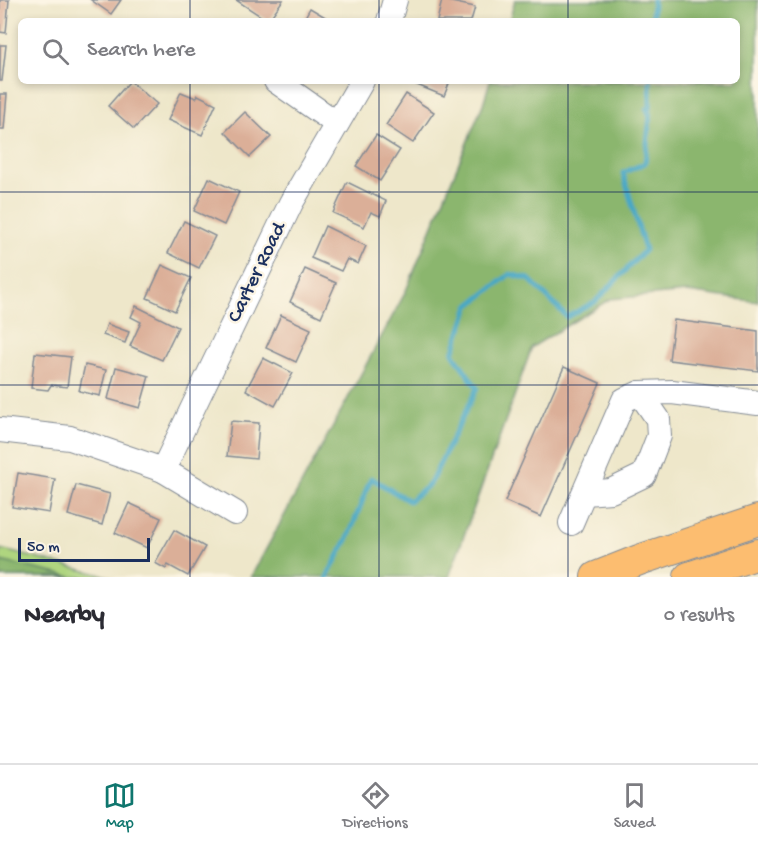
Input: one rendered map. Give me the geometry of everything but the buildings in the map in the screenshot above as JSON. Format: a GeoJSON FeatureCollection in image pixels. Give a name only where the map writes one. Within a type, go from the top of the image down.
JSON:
{"type":"FeatureCollection","features":[{"type":"Feature","properties":{"kind":"main road"},"geometry":{"type":"LineString","coordinates":[[596,577],[758,520]]}},
{"type":"Feature","properties":{"kind":"main road"},"geometry":{"type":"LineString","coordinates":[[689,577],[758,554]]}},
{"type":"Feature","properties":{"kind":"street"},"geometry":{"type":"LineString","coordinates":[[390,18],[395,0]]}},
{"type":"Feature","properties":{"kind":"street"},"geometry":{"type":"LineString","coordinates":[[280,84],[336,123]]}},
{"type":"Feature","properties":{"kind":"street","name":"Carter Road"},"geometry":{"type":"LineString","coordinates":[[163,470],[291,204],[360,84]]}},
{"type":"Feature","properties":{"kind":"street"},"geometry":{"type":"LineString","coordinates":[[571,523],[624,400],[640,393],[672,392],[758,403]]}},
{"type":"Feature","properties":{"kind":"street"},"geometry":{"type":"LineString","coordinates":[[585,493],[612,491],[644,475],[659,436],[658,419],[640,393]]}},
{"type":"Feature","properties":{"kind":"street"},"geometry":{"type":"LineString","coordinates":[[0,430],[70,438],[163,470],[235,513]]}},
{"type":"Feature","properties":{"kind":"green space"},"geometry":{"type":"Polygon","coordinates":[[[515,0],[758,0],[758,302],[687,292],[610,299],[532,347],[449,577],[251,577],[405,293],[483,104],[489,84],[740,84],[740,18],[510,18],[515,0]]]}},
{"type":"Feature","properties":{"kind":"green space"},"geometry":{"type":"Polygon","coordinates":[[[0,549],[110,577],[0,577],[0,549]]]}},
{"type":"Feature","properties":{"kind":"green space"},"geometry":{"type":"Polygon","coordinates":[[[0,561],[72,577],[0,577],[0,561]]]}},
{"type":"Feature","properties":{"kind":"waterway"},"geometry":{"type":"LineString","coordinates":[[652,18],[653,0]]}},
{"type":"Feature","properties":{"kind":"waterway"},"geometry":{"type":"LineString","coordinates":[[327,577],[349,536],[371,478],[409,501],[430,484],[477,388],[453,353],[469,306],[510,274],[529,279],[567,317],[595,302],[645,250],[623,173],[645,163],[650,116],[647,109],[650,108],[650,84]]}}]}
